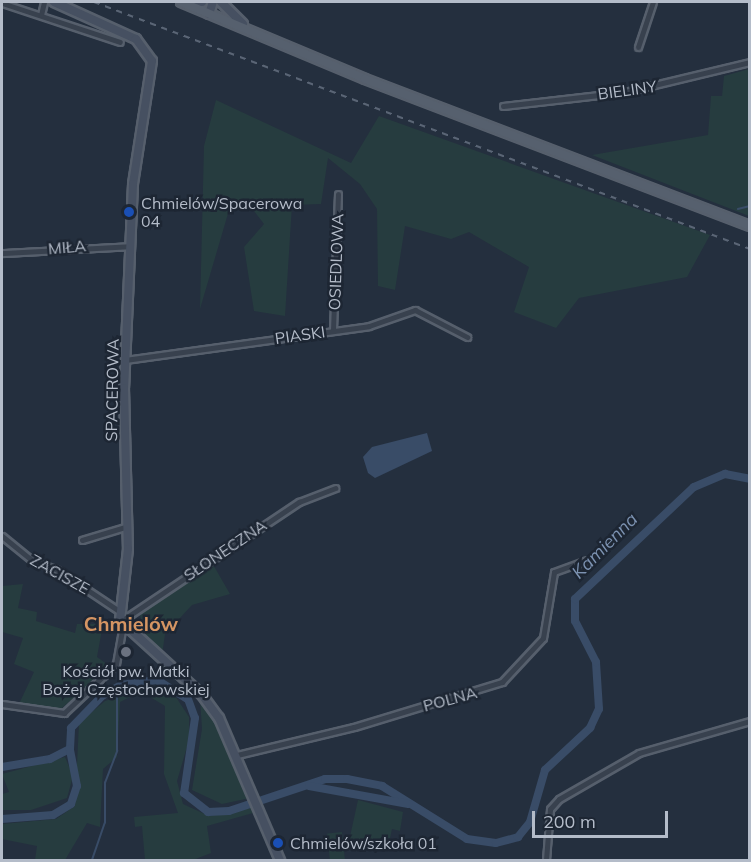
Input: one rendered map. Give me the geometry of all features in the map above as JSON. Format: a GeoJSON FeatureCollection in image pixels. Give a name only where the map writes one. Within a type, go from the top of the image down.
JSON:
{"type":"FeatureCollection","features":[{"type":"Feature","properties":{"kind":"main road"},"geometry":{"type":"LineString","coordinates":[[181,2],[211,8],[278,42],[750,226]]}},
{"type":"Feature","properties":{"kind":"main road"},"geometry":{"type":"LineString","coordinates":[[198,2],[278,42]]}},
{"type":"Feature","properties":{"kind":"street"},"geometry":{"type":"LineString","coordinates":[[41,15],[44,2]]}},
{"type":"Feature","properties":{"kind":"street","name":"SPACEROWA"},"geometry":{"type":"LineString","coordinates":[[54,2],[136,39],[152,61],[134,160],[132,246],[124,360],[128,526],[119,611],[121,622]]}},
{"type":"Feature","properties":{"kind":"street"},"geometry":{"type":"LineString","coordinates":[[211,8],[220,2],[243,24]]}},
{"type":"Feature","properties":{"kind":"street"},"geometry":{"type":"LineString","coordinates":[[638,47],[653,2]]}},
{"type":"Feature","properties":{"kind":"street"},"geometry":{"type":"LineString","coordinates":[[2,3],[120,42]]}},
{"type":"Feature","properties":{"kind":"street"},"geometry":{"type":"LineString","coordinates":[[60,22],[67,7]]}},
{"type":"Feature","properties":{"kind":"street","name":"BIELINY"},"geometry":{"type":"LineString","coordinates":[[503,106],[625,92],[750,62]]}},
{"type":"Feature","properties":{"kind":"street","name":"OSIEDLOWA"},"geometry":{"type":"LineString","coordinates":[[333,330],[338,194]]}},
{"type":"Feature","properties":{"kind":"street","name":"MIŁA"},"geometry":{"type":"LineString","coordinates":[[2,253],[132,246]]}},
{"type":"Feature","properties":{"kind":"street","name":"PIASKI"},"geometry":{"type":"LineString","coordinates":[[124,360],[333,330],[422,310],[467,337]]}},
{"type":"Feature","properties":{"kind":"street","name":"SŁONECZNA"},"geometry":{"type":"LineString","coordinates":[[121,622],[299,502],[335,488]]}},
{"type":"Feature","properties":{"kind":"street"},"geometry":{"type":"LineString","coordinates":[[82,540],[128,526]]}},
{"type":"Feature","properties":{"kind":"street","name":"ZACISZE"},"geometry":{"type":"LineString","coordinates":[[2,536],[34,562],[56,569],[119,611]]}},
{"type":"Feature","properties":{"kind":"street","name":"POLNA"},"geometry":{"type":"LineString","coordinates":[[237,755],[354,728],[502,682],[543,638],[554,572],[587,560]]}},
{"type":"Feature","properties":{"kind":"street"},"geometry":{"type":"LineString","coordinates":[[2,704],[64,713],[116,664],[121,622]]}},
{"type":"Feature","properties":{"kind":"street"},"geometry":{"type":"LineString","coordinates":[[121,622],[202,695],[237,755],[280,861]]}},
{"type":"Feature","properties":{"kind":"street"},"geometry":{"type":"LineString","coordinates":[[546,861],[550,809],[559,799],[639,753],[750,721]]}},
{"type":"Feature","properties":{"kind":"green space"},"geometry":{"type":"Polygon","coordinates":[[[749,69],[749,216],[592,155],[708,135],[711,96],[722,96],[724,76],[749,69]]]}},
{"type":"Feature","properties":{"kind":"green space"},"geometry":{"type":"Polygon","coordinates":[[[216,100],[351,163],[379,116],[710,235],[687,277],[579,298],[556,328],[514,312],[529,267],[469,232],[451,239],[405,226],[395,290],[378,286],[377,209],[360,184],[328,158],[321,204],[292,205],[285,316],[254,311],[244,247],[264,224],[248,203],[232,200],[200,309],[204,146],[216,100]]]}},
{"type":"Feature","properties":{"kind":"green space"},"geometry":{"type":"Polygon","coordinates":[[[211,561],[230,594],[192,605],[165,634],[162,655],[148,643],[139,612],[211,561]]]}},
{"type":"Feature","properties":{"kind":"green space"},"geometry":{"type":"Polygon","coordinates":[[[23,584],[18,608],[37,612],[36,621],[75,633],[77,624],[103,624],[97,657],[111,667],[57,712],[19,704],[34,672],[14,664],[23,638],[2,632],[2,586],[23,584]]]}},
{"type":"Feature","properties":{"kind":"green space"},"geometry":{"type":"Polygon","coordinates":[[[149,685],[172,691],[189,717],[189,740],[177,781],[183,804],[209,816],[251,808],[253,813],[207,826],[211,853],[193,860],[145,860],[142,826],[135,827],[134,817],[178,813],[164,774],[165,706],[147,695],[132,696],[120,702],[117,757],[103,769],[100,827],[87,823],[65,860],[35,860],[37,846],[2,839],[2,824],[56,819],[75,806],[79,723],[105,701],[149,685]]]}},
{"type":"Feature","properties":{"kind":"green space"},"geometry":{"type":"Polygon","coordinates":[[[200,699],[221,729],[250,798],[222,804],[192,790],[202,729],[200,699]]]}},
{"type":"Feature","properties":{"kind":"green space"},"geometry":{"type":"Polygon","coordinates":[[[65,757],[73,776],[67,798],[31,810],[2,810],[2,794],[9,792],[2,774],[65,757]]]}},
{"type":"Feature","properties":{"kind":"green space"},"geometry":{"type":"Polygon","coordinates":[[[358,800],[403,812],[400,831],[392,829],[390,838],[349,841],[358,800]]]}},
{"type":"Feature","properties":{"kind":"green space"},"geometry":{"type":"Polygon","coordinates":[[[342,832],[345,860],[330,860],[327,834],[342,832]]]}},
{"type":"Feature","properties":{"kind":"water"},"geometry":{"type":"Polygon","coordinates":[[[427,433],[432,451],[375,478],[368,473],[363,457],[372,447],[427,433]]]}},
{"type":"Feature","properties":{"kind":"waterway"},"geometry":{"type":"LineString","coordinates":[[738,209],[750,206]]}},
{"type":"Feature","properties":{"kind":"waterway","name":"Kamienna"},"geometry":{"type":"LineString","coordinates":[[2,767],[50,759],[70,749],[71,728],[102,696],[121,685],[157,680],[188,699],[195,718],[184,793],[208,812],[229,811],[325,779],[347,779],[382,786],[467,839],[496,843],[518,837],[530,822],[545,770],[590,728],[599,709],[596,662],[575,621],[575,599],[694,487],[725,474],[750,479]]}},
{"type":"Feature","properties":{"kind":"waterway"},"geometry":{"type":"LineString","coordinates":[[92,860],[105,823],[105,783],[117,751],[117,687]]}},
{"type":"Feature","properties":{"kind":"waterway","name":"Kamienna"},"geometry":{"type":"LineString","coordinates":[[2,819],[53,815],[71,804],[77,786],[70,749]]}},
{"type":"Feature","properties":{"kind":"waterway","name":"Kamienna"},"geometry":{"type":"LineString","coordinates":[[309,786],[408,804]]}},
{"type":"Feature","properties":{"kind":"railway"},"geometry":{"type":"LineString","coordinates":[[94,2],[750,249]]}},
{"type":"Feature","properties":{"kind":"place","name":"Chmielów/Spacerowa 04"},"geometry":{"type":"Point","coordinates":[129,212]}},
{"type":"Feature","properties":{"kind":"place","name":"Kościół pw. Matki Bożej Częstochowskiej"},"geometry":{"type":"Point","coordinates":[126,652]}},
{"type":"Feature","properties":{"kind":"place","name":"Chmielów/szkoła 01"},"geometry":{"type":"Point","coordinates":[278,843]}},
{"type":"Feature","properties":{"kind":"district","name":"Chmielów"},"geometry":{"type":"Point","coordinates":[131,623]}}]}
